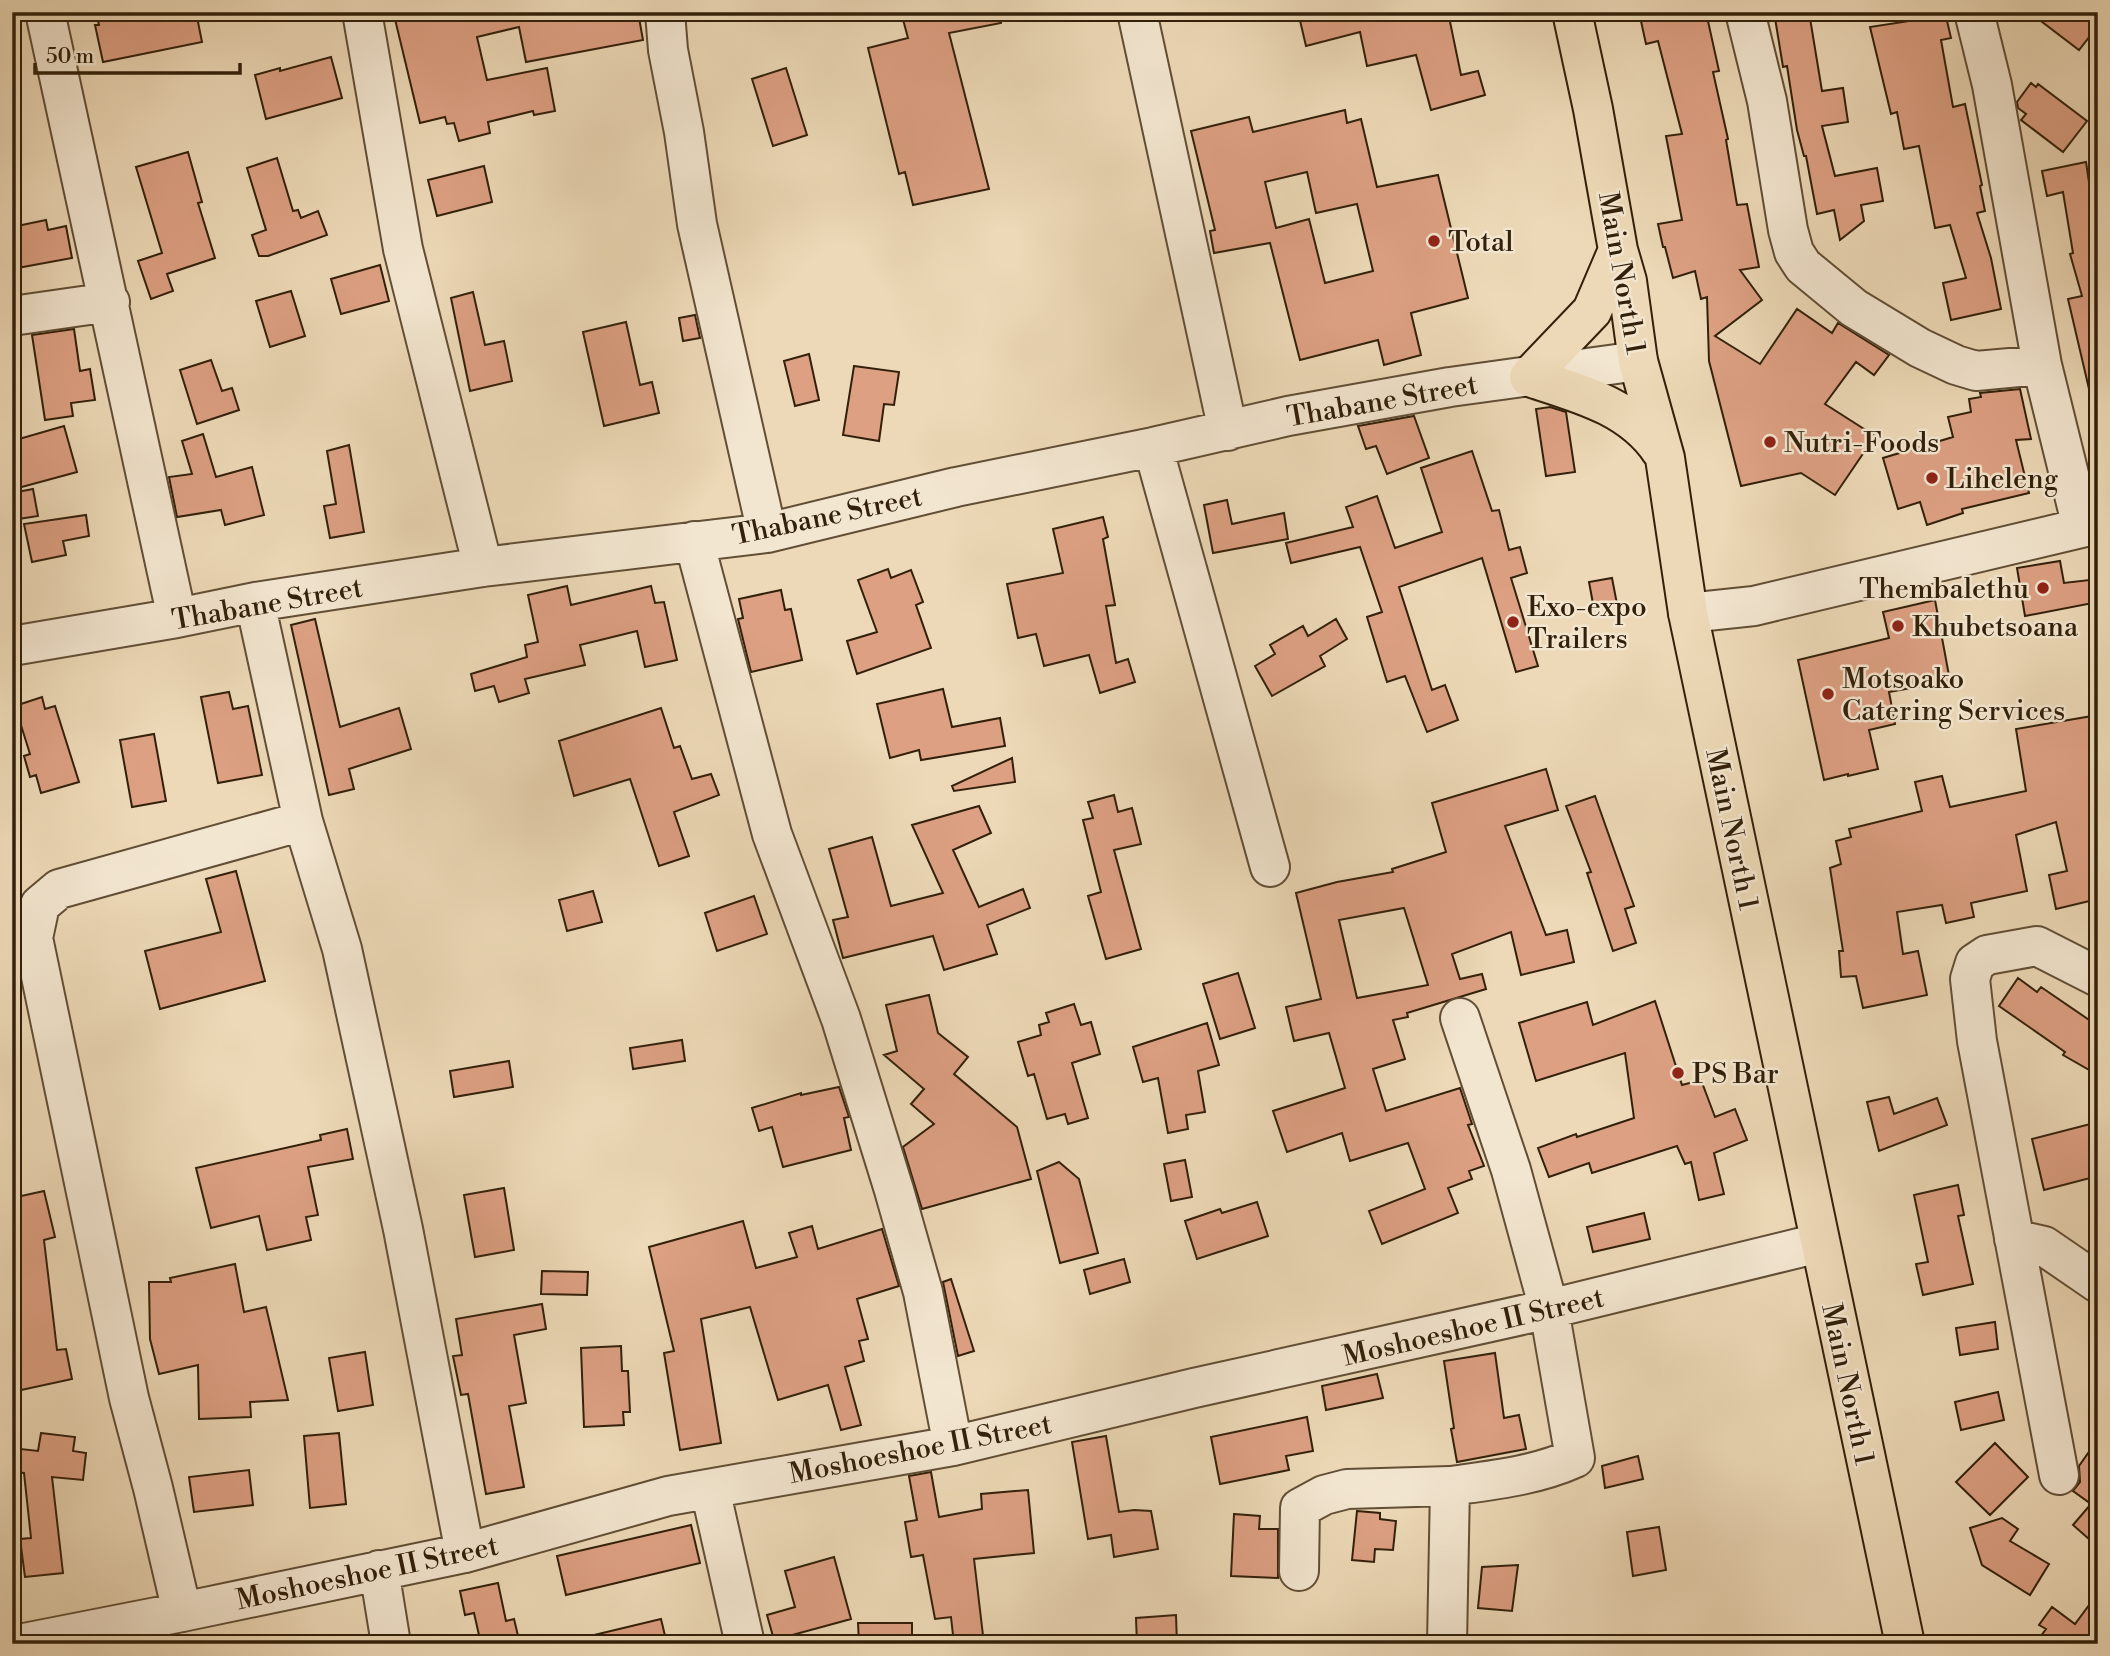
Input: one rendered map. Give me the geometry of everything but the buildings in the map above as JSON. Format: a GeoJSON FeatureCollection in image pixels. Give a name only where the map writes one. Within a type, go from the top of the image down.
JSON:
{"type":"FeatureCollection","features":[{"type":"Feature","properties":{"kind":"main road","name":"Main North 1"},"geometry":{"type":"LineString","coordinates":[[1572,12],[1593,109],[1618,250],[1627,281],[1638,361],[1665,458],[1688,613],[1905,1644]]}},
{"type":"Feature","properties":{"kind":"main road"},"geometry":{"type":"LineString","coordinates":[[1618,250],[1592,311],[1529,377],[1605,402],[1653,440],[1665,458]]}},
{"type":"Feature","properties":{"kind":"street"},"geometry":{"type":"LineString","coordinates":[[45,12],[177,618]]}},
{"type":"Feature","properties":{"kind":"street"},"geometry":{"type":"LineString","coordinates":[[362,12],[403,249],[483,567]]}},
{"type":"Feature","properties":{"kind":"street"},"geometry":{"type":"LineString","coordinates":[[665,12],[668,50],[684,132],[697,224],[768,533]]}},
{"type":"Feature","properties":{"kind":"street"},"geometry":{"type":"LineString","coordinates":[[1137,12],[1228,431]]}},
{"type":"Feature","properties":{"kind":"street"},"geometry":{"type":"LineString","coordinates":[[1745,12],[1767,101],[1788,230],[1794,252],[1803,266],[1854,308],[1920,348],[1956,365],[1976,371],[2042,365]]}},
{"type":"Feature","properties":{"kind":"street"},"geometry":{"type":"LineString","coordinates":[[1688,613],[1754,606],[2090,525],[2042,365],[1992,85],[1975,12]]}},
{"type":"Feature","properties":{"kind":"street"},"geometry":{"type":"LineString","coordinates":[[12,316],[110,302]]}},
{"type":"Feature","properties":{"kind":"street","name":"Thabane Street"},"geometry":{"type":"LineString","coordinates":[[12,646],[255,602],[483,567],[768,533],[956,486],[1153,447],[1288,416],[1424,391],[1638,361]]}},
{"type":"Feature","properties":{"kind":"street"},"geometry":{"type":"LineString","coordinates":[[1153,447],[1270,867]]}},
{"type":"Feature","properties":{"kind":"street"},"geometry":{"type":"LineString","coordinates":[[694,541],[772,834],[841,1019],[898,1203],[923,1292],[953,1446]]}},
{"type":"Feature","properties":{"kind":"street"},"geometry":{"type":"LineString","coordinates":[[255,602],[303,821],[345,962],[403,1229],[465,1553]]}},
{"type":"Feature","properties":{"kind":"street"},"geometry":{"type":"LineString","coordinates":[[182,1612],[129,1398],[33,938],[40,905],[59,889],[303,821]]}},
{"type":"Feature","properties":{"kind":"street"},"geometry":{"type":"LineString","coordinates":[[2059,1475],[1977,1041],[1970,979],[1975,963],[1987,955],[2037,946],[2098,977]]}},
{"type":"Feature","properties":{"kind":"street"},"geometry":{"type":"LineString","coordinates":[[1299,1571],[1300,1508],[1324,1495],[1347,1489],[1450,1486],[1522,1476],[1575,1458],[1549,1309],[1511,1170],[1460,1018]]}},
{"type":"Feature","properties":{"kind":"street"},"geometry":{"type":"LineString","coordinates":[[2014,1239],[2044,1246],[2098,1283]]}},
{"type":"Feature","properties":{"kind":"street","name":"Moshoeshoe II Street"},"geometry":{"type":"LineString","coordinates":[[19,1644],[97,1636],[182,1612],[465,1553],[668,1496],[953,1446],[1194,1388],[1549,1309],[1819,1243]]}},
{"type":"Feature","properties":{"kind":"street"},"geometry":{"type":"LineString","coordinates":[[1447,1644],[1450,1486]]}},
{"type":"Feature","properties":{"kind":"street"},"geometry":{"type":"LineString","coordinates":[[710,1489],[745,1644]]}},
{"type":"Feature","properties":{"kind":"street"},"geometry":{"type":"LineString","coordinates":[[379,1570],[391,1644]]}},
{"type":"Feature","properties":{"kind":"place","name":"Total"},"geometry":{"type":"Point","coordinates":[1434,241]}},
{"type":"Feature","properties":{"kind":"place","name":"Nutri-Foods"},"geometry":{"type":"Point","coordinates":[1770,442]}},
{"type":"Feature","properties":{"kind":"place","name":"Liheleng"},"geometry":{"type":"Point","coordinates":[1932,478]}},
{"type":"Feature","properties":{"kind":"place","name":"Thembalethu"},"geometry":{"type":"Point","coordinates":[2043,588]}},
{"type":"Feature","properties":{"kind":"place","name":"Exo-expo Trailers"},"geometry":{"type":"Point","coordinates":[1513,622]}},
{"type":"Feature","properties":{"kind":"place","name":"Khubetsoana"},"geometry":{"type":"Point","coordinates":[1898,626]}},
{"type":"Feature","properties":{"kind":"place","name":"Motsoako Catering Services"},"geometry":{"type":"Point","coordinates":[1828,694]}},
{"type":"Feature","properties":{"kind":"place","name":"PS Bar"},"geometry":{"type":"Point","coordinates":[1678,1073]}}]}
